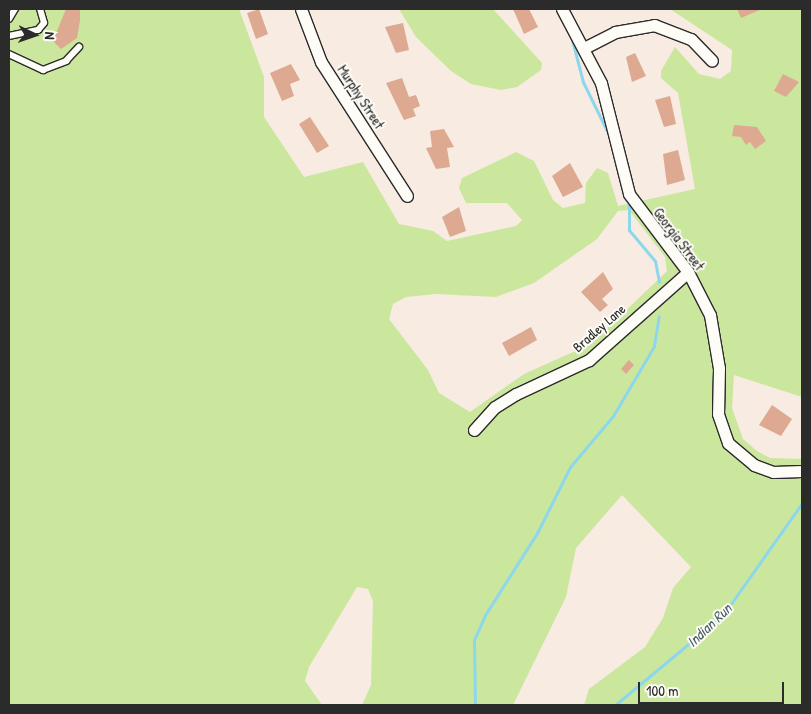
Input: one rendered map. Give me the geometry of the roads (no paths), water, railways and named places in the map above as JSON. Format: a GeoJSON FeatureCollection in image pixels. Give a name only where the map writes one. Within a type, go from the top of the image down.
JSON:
{"type":"FeatureCollection","features":[{"type":"Feature","properties":{"kind":"street","name":"Murphy Street"},"geometry":{"type":"LineString","coordinates":[[301,9],[321,62],[407,196]]}},
{"type":"Feature","properties":{"kind":"street","name":"Georgia Street"},"geometry":{"type":"LineString","coordinates":[[562,9],[584,48],[607,103],[629,194],[688,272],[710,315],[717,342],[718,414],[728,444],[763,469],[802,471]]}},
{"type":"Feature","properties":{"kind":"street"},"geometry":{"type":"LineString","coordinates":[[584,48],[615,32],[654,25],[691,40],[712,61]]}},
{"type":"Feature","properties":{"kind":"street","name":"Bradley Lane"},"geometry":{"type":"LineString","coordinates":[[474,430],[495,407],[516,394],[589,360],[688,272]]}},
{"type":"Feature","properties":{"kind":"lane"},"geometry":{"type":"LineString","coordinates":[[9,18],[15,9]]}},
{"type":"Feature","properties":{"kind":"lane"},"geometry":{"type":"LineString","coordinates":[[9,36],[38,30],[44,24],[40,9]]}},
{"type":"Feature","properties":{"kind":"lane"},"geometry":{"type":"LineString","coordinates":[[9,54],[43,70],[66,61],[78,47]]}},
{"type":"Feature","properties":{"kind":"waterway"},"geometry":{"type":"LineString","coordinates":[[571,36],[583,82],[608,133]]}},
{"type":"Feature","properties":{"kind":"waterway"},"geometry":{"type":"LineString","coordinates":[[627,167],[631,182]]}},
{"type":"Feature","properties":{"kind":"waterway"},"geometry":{"type":"LineString","coordinates":[[629,198],[629,230],[655,261],[659,282]]}},
{"type":"Feature","properties":{"kind":"waterway"},"geometry":{"type":"LineString","coordinates":[[475,705],[474,640],[485,615],[537,533],[570,467],[613,416],[654,346],[659,316]]}},
{"type":"Feature","properties":{"kind":"waterway","name":"Indian Run"},"geometry":{"type":"LineString","coordinates":[[615,705],[723,615],[802,503]]}}]}
